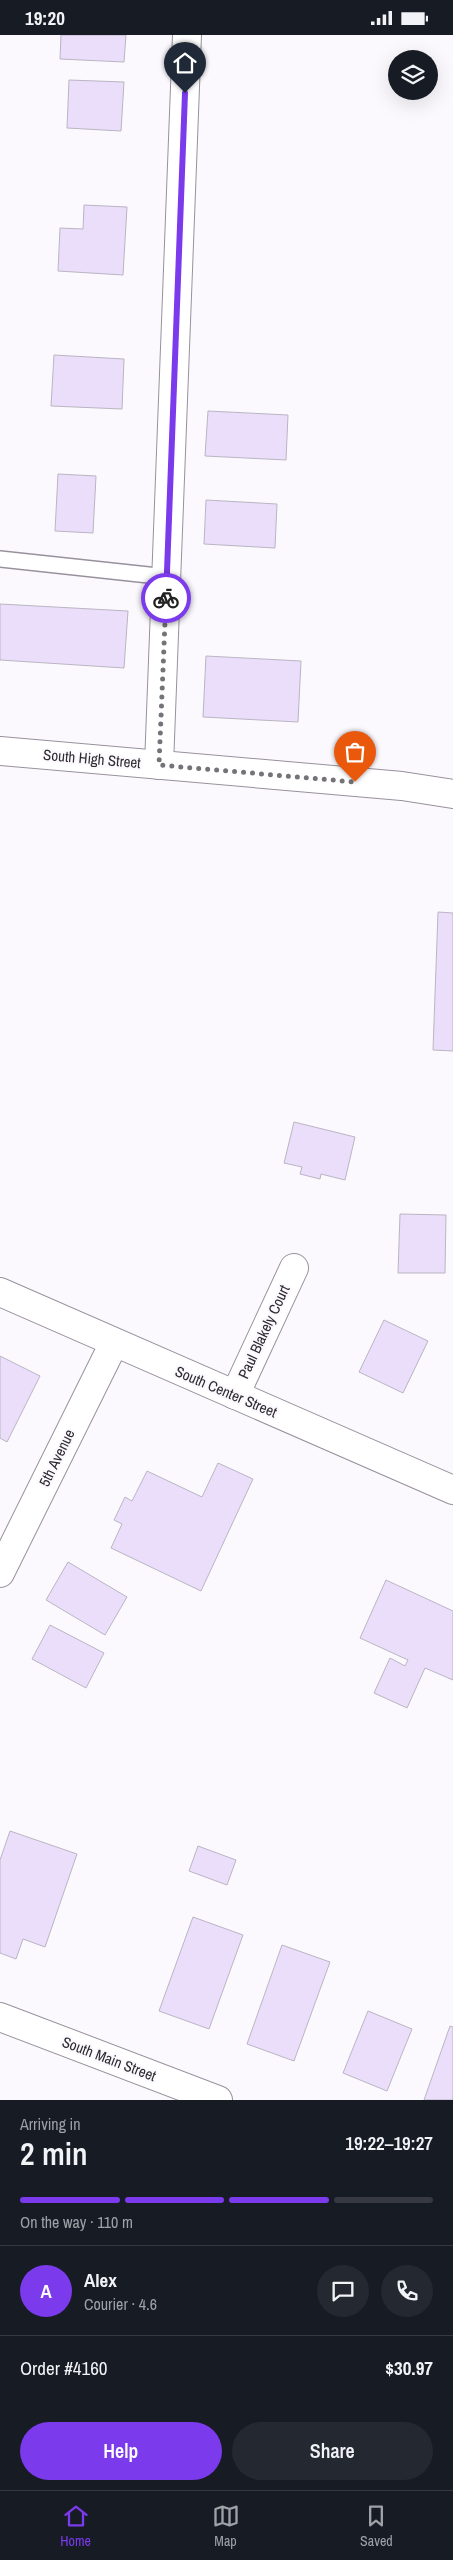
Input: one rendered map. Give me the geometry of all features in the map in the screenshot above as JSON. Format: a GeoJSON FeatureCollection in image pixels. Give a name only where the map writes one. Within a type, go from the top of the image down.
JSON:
{"type":"FeatureCollection","features":[{"type":"Feature","properties":{"kind":"street"},"geometry":{"type":"LineString","coordinates":[[159,765],[187,35]]}},
{"type":"Feature","properties":{"kind":"street","name":"South High Street"},"geometry":{"type":"LineString","coordinates":[[0,751],[402,786],[453,794]]}},
{"type":"Feature","properties":{"kind":"street","name":"Paul Blakely Court"},"geometry":{"type":"LineString","coordinates":[[235,1395],[294,1268]]}},
{"type":"Feature","properties":{"kind":"street","name":"South Center Street"},"geometry":{"type":"LineString","coordinates":[[0,1293],[453,1491]]}},
{"type":"Feature","properties":{"kind":"street","name":"5th Avenue"},"geometry":{"type":"LineString","coordinates":[[0,1573],[114,1343]]}},
{"type":"Feature","properties":{"kind":"street","name":"South Main Street"},"geometry":{"type":"LineString","coordinates":[[0,2017],[218,2100]]}},
{"type":"Feature","properties":{"kind":"lane"},"geometry":{"type":"LineString","coordinates":[[0,559],[167,577]]}},
{"type":"Feature","properties":{"kind":"building"},"geometry":{"type":"Polygon","coordinates":[[[61,35],[126,35],[124,62],[60,59],[61,35]]]}},
{"type":"Feature","properties":{"kind":"building"},"geometry":{"type":"Polygon","coordinates":[[[69,80],[124,82],[121,131],[67,128],[69,80]]]}},
{"type":"Feature","properties":{"kind":"building"},"geometry":{"type":"Polygon","coordinates":[[[84,205],[127,207],[123,275],[58,271],[60,228],[83,229],[84,205]]]}},
{"type":"Feature","properties":{"kind":"building"},"geometry":{"type":"Polygon","coordinates":[[[54,355],[124,359],[122,409],[51,406],[54,355]]]}},
{"type":"Feature","properties":{"kind":"building"},"geometry":{"type":"Polygon","coordinates":[[[208,411],[288,415],[286,460],[205,456],[208,411]]]}},
{"type":"Feature","properties":{"kind":"building"},"geometry":{"type":"Polygon","coordinates":[[[58,474],[96,476],[93,533],[55,531],[58,474]]]}},
{"type":"Feature","properties":{"kind":"building"},"geometry":{"type":"Polygon","coordinates":[[[206,500],[277,504],[275,548],[204,544],[206,500]]]}},
{"type":"Feature","properties":{"kind":"building"},"geometry":{"type":"Polygon","coordinates":[[[0,604],[128,611],[124,668],[0,660],[0,604]]]}},
{"type":"Feature","properties":{"kind":"building"},"geometry":{"type":"Polygon","coordinates":[[[206,656],[301,661],[298,722],[203,717],[206,656]]]}},
{"type":"Feature","properties":{"kind":"building"},"geometry":{"type":"Polygon","coordinates":[[[438,912],[453,913],[453,1051],[433,1050],[438,912]]]}},
{"type":"Feature","properties":{"kind":"building"},"geometry":{"type":"Polygon","coordinates":[[[294,1122],[355,1137],[345,1180],[321,1174],[320,1179],[300,1174],[302,1167],[284,1163],[294,1122]]]}},
{"type":"Feature","properties":{"kind":"building"},"geometry":{"type":"Polygon","coordinates":[[[400,1214],[446,1215],[445,1273],[398,1273],[400,1214]]]}},
{"type":"Feature","properties":{"kind":"building"},"geometry":{"type":"Polygon","coordinates":[[[384,1320],[428,1341],[403,1393],[359,1372],[384,1320]]]}},
{"type":"Feature","properties":{"kind":"building"},"geometry":{"type":"Polygon","coordinates":[[[0,1356],[40,1376],[7,1442],[0,1438],[0,1356]]]}},
{"type":"Feature","properties":{"kind":"building"},"geometry":{"type":"Polygon","coordinates":[[[218,1463],[253,1479],[201,1591],[111,1548],[122,1524],[114,1520],[125,1497],[132,1501],[147,1471],[202,1497],[218,1463]]]}},
{"type":"Feature","properties":{"kind":"building"},"geometry":{"type":"Polygon","coordinates":[[[68,1562],[127,1597],[105,1635],[46,1600],[68,1562]]]}},
{"type":"Feature","properties":{"kind":"building"},"geometry":{"type":"Polygon","coordinates":[[[386,1580],[453,1611],[453,1680],[425,1668],[407,1708],[374,1693],[390,1658],[405,1666],[408,1660],[360,1638],[386,1580]]]}},
{"type":"Feature","properties":{"kind":"building"},"geometry":{"type":"Polygon","coordinates":[[[50,1625],[104,1653],[86,1688],[32,1659],[50,1625]]]}},
{"type":"Feature","properties":{"kind":"building"},"geometry":{"type":"Polygon","coordinates":[[[10,1831],[77,1854],[45,1947],[23,1939],[16,1959],[0,1953],[0,1860],[10,1831]]]}},
{"type":"Feature","properties":{"kind":"building"},"geometry":{"type":"Polygon","coordinates":[[[198,1846],[236,1860],[227,1885],[189,1871],[198,1846]]]}},
{"type":"Feature","properties":{"kind":"building"},"geometry":{"type":"Polygon","coordinates":[[[193,1917],[243,1935],[209,2029],[159,2011],[193,1917]]]}},
{"type":"Feature","properties":{"kind":"building"},"geometry":{"type":"Polygon","coordinates":[[[282,1945],[330,1962],[294,2061],[247,2044],[282,1945]]]}},
{"type":"Feature","properties":{"kind":"building"},"geometry":{"type":"Polygon","coordinates":[[[368,2011],[412,2029],[387,2091],[343,2073],[368,2011]]]}},
{"type":"Feature","properties":{"kind":"building"},"geometry":{"type":"Polygon","coordinates":[[[450,2026],[453,2027],[453,2100],[424,2100],[450,2026]]]}},
{"type":"Feature","properties":{"kind":"way so far"},"geometry":{"type":"LineString","coordinates":[[166,598],[159,765],[355,782]]}},
{"type":"Feature","properties":{"kind":"route"},"geometry":{"type":"LineString","coordinates":[[166,598],[185,93]]}}]}
